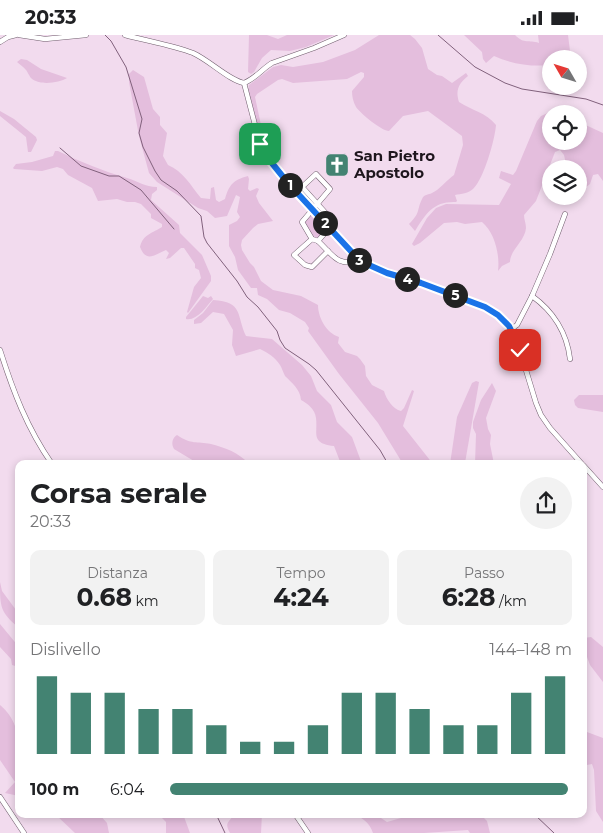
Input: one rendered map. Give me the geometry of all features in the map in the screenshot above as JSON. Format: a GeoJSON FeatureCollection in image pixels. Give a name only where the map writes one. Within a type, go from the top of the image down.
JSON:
{"type":"FeatureCollection","features":[{"type":"Feature","properties":{"kind":"street"},"geometry":{"type":"LineString","coordinates":[[0,42],[8,37],[18,35],[45,39],[86,35]]}},
{"type":"Feature","properties":{"kind":"street"},"geometry":{"type":"LineString","coordinates":[[125,35],[194,53],[244,83],[272,63],[344,35]]}},
{"type":"Feature","properties":{"kind":"street"},"geometry":{"type":"LineString","coordinates":[[244,83],[263,151],[288,183],[360,261],[387,273],[421,283],[485,307],[498,315],[510,329],[518,344],[541,415],[579,460]]}},
{"type":"Feature","properties":{"kind":"street"},"geometry":{"type":"LineString","coordinates":[[302,187],[316,174],[330,189],[304,219],[302,224],[312,239],[318,241],[343,263],[360,261]]}},
{"type":"Feature","properties":{"kind":"street"},"geometry":{"type":"LineString","coordinates":[[288,183],[295,179],[332,220],[333,224],[330,229],[318,241]]}},
{"type":"Feature","properties":{"kind":"street"},"geometry":{"type":"LineString","coordinates":[[510,329],[517,325],[532,296],[565,214]]}},
{"type":"Feature","properties":{"kind":"street"},"geometry":{"type":"LineString","coordinates":[[312,239],[294,255],[302,263],[312,267],[328,251]]}},
{"type":"Feature","properties":{"kind":"street"},"geometry":{"type":"LineString","coordinates":[[532,296],[559,324],[568,345],[570,359]]}},
{"type":"Feature","properties":{"kind":"street"},"geometry":{"type":"LineString","coordinates":[[0,350],[24,416],[38,444],[49,460]]}},
{"type":"Feature","properties":{"kind":"street"},"geometry":{"type":"LineString","coordinates":[[587,469],[603,487]]}},
{"type":"Feature","properties":{"kind":"street"},"geometry":{"type":"LineString","coordinates":[[0,797],[24,833]]}},
{"type":"Feature","properties":{"kind":"street"},"geometry":{"type":"LineString","coordinates":[[298,818],[308,833]]}},
{"type":"Feature","properties":{"kind":"shaded area"},"geometry":{"type":"Polygon","coordinates":[[[249,35],[267,35],[278,39],[287,35],[334,35],[306,47],[290,51],[271,50],[262,58],[251,74],[248,72],[249,35]]]}},
{"type":"Feature","properties":{"kind":"shaded area"},"geometry":{"type":"Polygon","coordinates":[[[379,35],[410,35],[422,48],[428,69],[452,83],[466,73],[468,76],[462,81],[458,90],[459,102],[484,115],[496,125],[488,159],[477,184],[473,189],[465,193],[455,195],[456,202],[448,202],[431,209],[415,231],[409,224],[417,214],[423,197],[437,190],[454,175],[463,145],[462,136],[428,111],[403,116],[389,131],[377,125],[356,107],[353,101],[352,91],[364,77],[364,73],[361,72],[347,79],[293,83],[282,79],[257,94],[255,97],[265,144],[263,145],[248,90],[249,85],[273,67],[281,65],[293,67],[323,62],[355,50],[379,35]]]}},
{"type":"Feature","properties":{"kind":"shaded area"},"geometry":{"type":"Polygon","coordinates":[[[464,35],[515,35],[524,41],[539,43],[538,35],[568,35],[570,50],[542,50],[542,66],[536,66],[515,63],[494,56],[486,63],[482,52],[464,35]]]}},
{"type":"Feature","properties":{"kind":"shaded area"},"geometry":{"type":"Polygon","coordinates":[[[21,59],[27,60],[41,69],[67,78],[49,83],[35,81],[17,62],[21,59]]]}},
{"type":"Feature","properties":{"kind":"shaded area"},"geometry":{"type":"Polygon","coordinates":[[[133,70],[144,77],[153,109],[160,117],[160,125],[167,133],[163,156],[168,165],[182,175],[201,198],[210,199],[211,188],[214,187],[216,200],[219,202],[225,199],[232,184],[248,176],[248,189],[250,191],[259,189],[256,196],[259,203],[273,221],[258,224],[242,240],[241,245],[242,250],[261,281],[273,290],[301,296],[318,305],[321,319],[330,332],[339,337],[338,343],[345,352],[360,359],[365,366],[366,376],[372,385],[384,391],[388,400],[395,408],[401,411],[412,390],[414,391],[403,426],[430,460],[401,460],[378,423],[308,331],[309,328],[305,322],[290,313],[279,310],[267,299],[258,295],[257,288],[251,288],[238,270],[235,257],[229,246],[229,225],[240,217],[237,212],[240,197],[236,195],[227,216],[215,218],[207,211],[198,208],[157,182],[149,173],[139,136],[129,74],[133,70]]]}},
{"type":"Feature","properties":{"kind":"shaded area"},"geometry":{"type":"Polygon","coordinates":[[[0,111],[14,119],[36,137],[37,140],[31,152],[28,152],[26,137],[0,116],[0,111]]]}},
{"type":"Feature","properties":{"kind":"shaded area"},"geometry":{"type":"Polygon","coordinates":[[[541,116],[542,150],[560,150],[555,152],[552,160],[542,160],[542,186],[536,201],[524,215],[525,233],[512,253],[510,262],[502,266],[498,271],[496,245],[487,227],[482,222],[465,224],[457,222],[444,223],[414,246],[412,244],[427,218],[436,208],[446,204],[499,205],[511,184],[499,178],[501,171],[513,175],[516,171],[537,121],[541,116]]]}},
{"type":"Feature","properties":{"kind":"shaded area"},"geometry":{"type":"Polygon","coordinates":[[[587,126],[603,133],[603,181],[598,174],[593,175],[590,184],[587,186],[587,160],[565,160],[560,150],[587,150],[587,126]]]}},
{"type":"Feature","properties":{"kind":"shaded area"},"geometry":{"type":"Polygon","coordinates":[[[55,151],[145,185],[157,187],[157,190],[152,194],[151,200],[179,225],[180,233],[202,255],[211,276],[211,281],[188,313],[194,287],[201,278],[199,270],[195,268],[195,264],[184,248],[181,248],[170,258],[166,259],[169,253],[166,250],[150,256],[142,252],[140,247],[143,239],[162,227],[162,224],[151,218],[151,214],[141,204],[117,199],[98,201],[92,188],[57,167],[42,171],[13,168],[16,164],[53,156],[55,151]]]}},
{"type":"Feature","properties":{"kind":"shaded area"},"geometry":{"type":"Polygon","coordinates":[[[311,213],[327,230],[318,238],[313,237],[304,222],[311,213]]]}},
{"type":"Feature","properties":{"kind":"shaded area"},"geometry":{"type":"Polygon","coordinates":[[[203,296],[208,298],[211,296],[213,299],[198,316],[186,319],[186,317],[203,296]]]}},
{"type":"Feature","properties":{"kind":"shaded area"},"geometry":{"type":"Polygon","coordinates":[[[213,300],[230,304],[237,311],[246,336],[272,339],[302,365],[311,376],[317,391],[331,405],[337,422],[352,437],[361,460],[339,460],[334,446],[326,445],[318,440],[316,418],[313,409],[301,400],[297,389],[285,376],[274,357],[260,349],[236,356],[232,345],[233,330],[224,314],[213,312],[201,323],[194,324],[194,320],[203,313],[213,300]]]}},
{"type":"Feature","properties":{"kind":"shaded area"},"geometry":{"type":"Polygon","coordinates":[[[479,382],[466,460],[451,460],[457,417],[472,383],[479,382]]]}},
{"type":"Feature","properties":{"kind":"shaded area"},"geometry":{"type":"Polygon","coordinates":[[[492,383],[496,391],[486,418],[491,435],[490,444],[493,460],[475,460],[476,434],[473,422],[481,400],[492,383]]]}},
{"type":"Feature","properties":{"kind":"shaded area"},"geometry":{"type":"Polygon","coordinates":[[[579,395],[603,395],[603,412],[578,408],[574,400],[579,395]]]}},
{"type":"Feature","properties":{"kind":"shaded area"},"geometry":{"type":"Polygon","coordinates":[[[177,435],[190,441],[211,444],[236,453],[245,460],[192,460],[174,449],[172,441],[177,435]]]}},
{"type":"Feature","properties":{"kind":"shaded area"},"geometry":{"type":"Polygon","coordinates":[[[0,582],[2,591],[15,609],[15,624],[8,618],[2,608],[0,582]]]}},
{"type":"Feature","properties":{"kind":"shaded area"},"geometry":{"type":"Polygon","coordinates":[[[0,624],[15,642],[15,666],[12,665],[11,659],[0,647],[0,624]]]}},
{"type":"Feature","properties":{"kind":"shaded area"},"geometry":{"type":"Polygon","coordinates":[[[591,637],[603,647],[603,682],[590,665],[587,657],[587,638],[591,637]]]}},
{"type":"Feature","properties":{"kind":"shaded area"},"geometry":{"type":"Polygon","coordinates":[[[0,705],[9,714],[15,727],[15,782],[0,760],[0,705]]]}},
{"type":"Feature","properties":{"kind":"shaded area"},"geometry":{"type":"Polygon","coordinates":[[[587,732],[603,738],[603,822],[596,811],[592,764],[587,765],[587,732]]]}},
{"type":"Feature","properties":{"kind":"shaded area"},"geometry":{"type":"Polygon","coordinates":[[[15,782],[15,795],[5,793],[15,782]]]}},
{"type":"Feature","properties":{"kind":"shaded area"},"geometry":{"type":"Polygon","coordinates":[[[59,818],[103,818],[107,823],[109,833],[75,833],[59,818]]]}},
{"type":"Feature","properties":{"kind":"shaded area"},"geometry":{"type":"Polygon","coordinates":[[[162,818],[184,818],[190,833],[166,833],[166,822],[162,818]]]}},
{"type":"Feature","properties":{"kind":"shaded area"},"geometry":{"type":"Polygon","coordinates":[[[231,818],[262,818],[261,833],[230,833],[228,823],[231,818]]]}},
{"type":"Feature","properties":{"kind":"shaded area"},"geometry":{"type":"Polygon","coordinates":[[[361,818],[381,818],[387,822],[401,818],[484,818],[487,821],[490,833],[470,833],[468,830],[424,833],[373,833],[361,818]]]}},
{"type":"Feature","properties":{"kind":"waterway"},"geometry":{"type":"LineString","coordinates":[[105,35],[111,41],[126,67],[142,119],[139,133],[143,147],[155,171],[161,180],[177,191],[201,216],[204,237],[207,243],[247,297],[258,307],[277,331],[285,348],[316,370],[380,450],[386,460]]}},
{"type":"Feature","properties":{"kind":"waterway"},"geometry":{"type":"LineString","coordinates":[[438,35],[475,67],[505,83],[522,89],[586,99],[603,105]]}},
{"type":"Feature","properties":{"kind":"waterway"},"geometry":{"type":"LineString","coordinates":[[60,148],[81,166],[109,176],[119,176],[141,190],[174,229]]}},
{"type":"Feature","properties":{"kind":"waterway"},"geometry":{"type":"LineString","coordinates":[[218,818],[225,833]]}},
{"type":"Feature","properties":{"kind":"waterway"},"geometry":{"type":"LineString","coordinates":[[538,818],[554,833]]}},
{"type":"Feature","properties":{"kind":"place","name":"San Pietro Apostolo"},"geometry":{"type":"Point","coordinates":[337,165]}},
{"type":"Feature","properties":{"kind":"route"},"geometry":{"type":"LineString","coordinates":[[260,144],[267,157],[288,183],[360,261],[387,273],[421,283],[485,307],[505,321],[520,350]]}}]}
